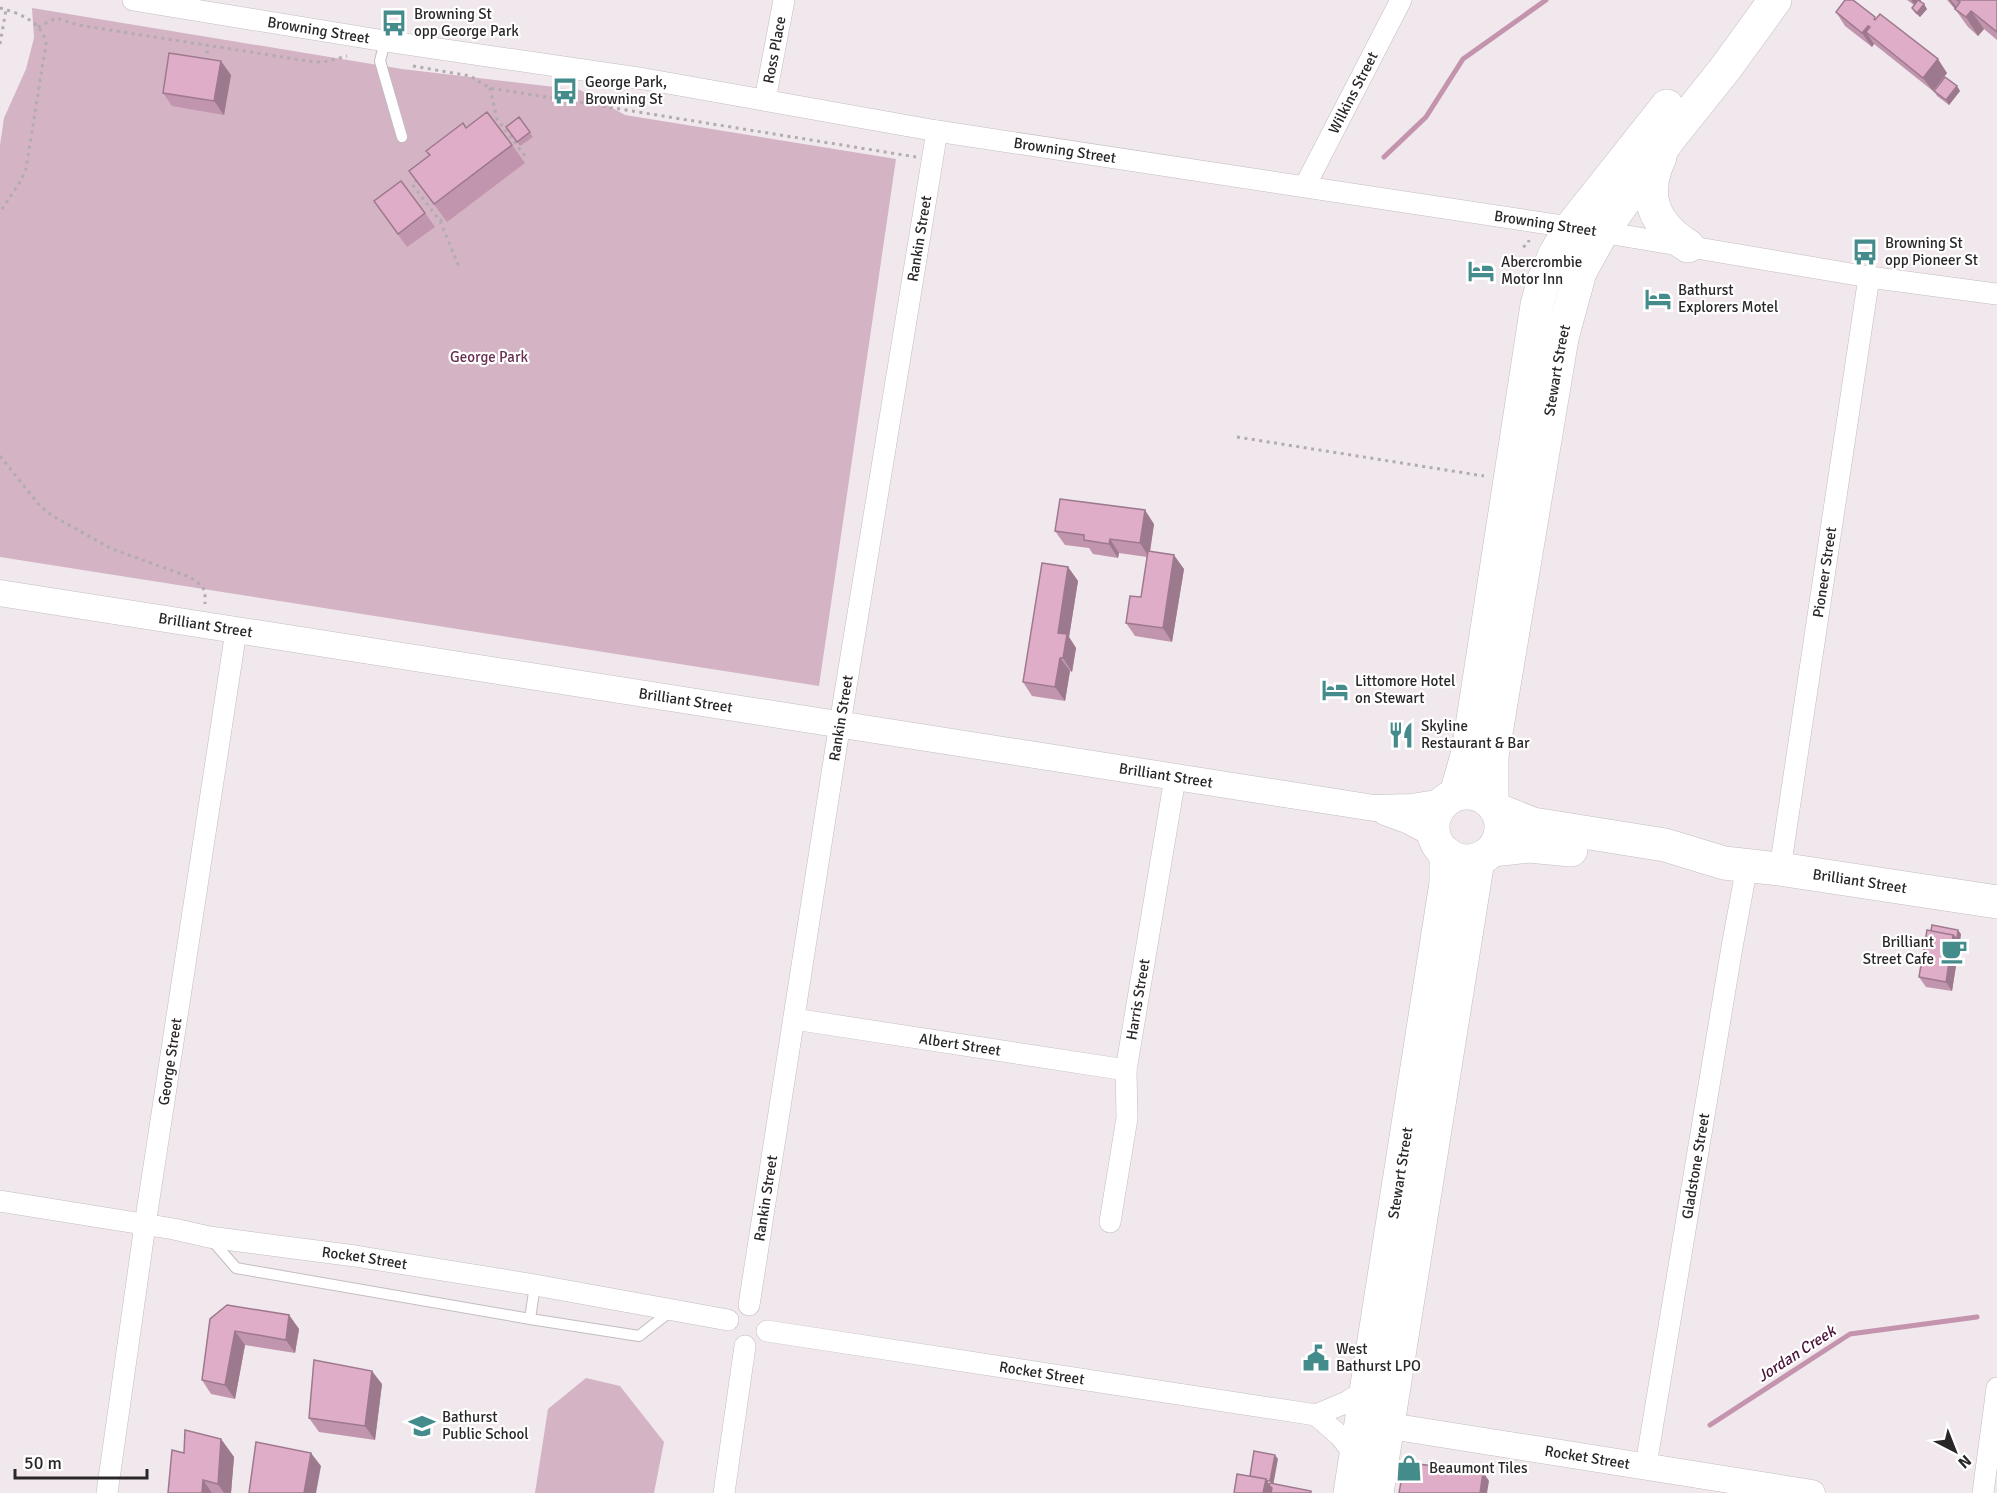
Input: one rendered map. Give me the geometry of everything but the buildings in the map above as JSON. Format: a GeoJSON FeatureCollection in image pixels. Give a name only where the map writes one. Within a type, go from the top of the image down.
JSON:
{"type":"FeatureCollection","features":[{"type":"Feature","properties":{"kind":"highway","name":"Stewart Street"},"geometry":{"type":"LineString","coordinates":[[1495,806],[1492,757],[1562,338],[1580,272],[1587,229],[1706,55],[1755,0]]}},
{"type":"Feature","properties":{"kind":"highway","name":"Stewart Street"},"geometry":{"type":"LineString","coordinates":[[1449,798],[1468,752],[1537,305],[1544,279],[1555,254],[1587,229],[1669,139],[1725,69],[1775,0]]}},
{"type":"Feature","properties":{"kind":"highway"},"geometry":{"type":"LineString","coordinates":[[1669,139],[1654,173],[1652,199],[1664,228],[1688,246]]}},
{"type":"Feature","properties":{"kind":"highway"},"geometry":{"type":"LineString","coordinates":[[1474,792],[1495,806],[1502,822],[1502,830],[1499,840],[1485,855],[1462,861],[1440,844],[1436,814],[1449,798],[1474,792]]}},
{"type":"Feature","properties":{"kind":"highway","name":"Brilliant Street"},"geometry":{"type":"LineString","coordinates":[[1495,806],[1533,824],[1665,845],[1736,864]]}},
{"type":"Feature","properties":{"kind":"highway","name":"Stewart Street"},"geometry":{"type":"LineString","coordinates":[[1377,1493],[1374,1424],[1366,1390],[1446,883],[1440,844]]}},
{"type":"Feature","properties":{"kind":"highway","name":"Brilliant Street"},"geometry":{"type":"LineString","coordinates":[[1485,855],[1529,846],[1662,865],[1736,864],[1997,902]]}},
{"type":"Feature","properties":{"kind":"highway","name":"Stewart Street"},"geometry":{"type":"LineString","coordinates":[[1350,1493],[1356,1456],[1374,1424],[1485,855]]}},
{"type":"Feature","properties":{"kind":"street","name":"Browning Street"},"geometry":{"type":"LineString","coordinates":[[133,0],[383,51],[580,69],[937,131],[1587,229],[1869,277],[1997,294]]}},
{"type":"Feature","properties":{"kind":"street","name":"Ross Place"},"geometry":{"type":"LineString","coordinates":[[765,100],[784,0]]}},
{"type":"Feature","properties":{"kind":"street","name":"Wilkins Street"},"geometry":{"type":"LineString","coordinates":[[1305,186],[1401,0]]}},
{"type":"Feature","properties":{"kind":"street","name":"Rankin Street"},"geometry":{"type":"LineString","coordinates":[[749,1305],[840,725],[937,131]]}},
{"type":"Feature","properties":{"kind":"street","name":"Pioneer Street"},"geometry":{"type":"LineString","coordinates":[[1780,869],[1869,277]]}},
{"type":"Feature","properties":{"kind":"street","name":"Brilliant Street"},"geometry":{"type":"LineString","coordinates":[[0,593],[1374,808],[1411,807],[1449,798]]}},
{"type":"Feature","properties":{"kind":"street","name":"George Street"},"geometry":{"type":"LineString","coordinates":[[107,1493],[145,1225],[236,631]]}},
{"type":"Feature","properties":{"kind":"street","name":"Harris Street"},"geometry":{"type":"LineString","coordinates":[[1110,1222],[1127,1118],[1126,1070],[1175,778]]}},
{"type":"Feature","properties":{"kind":"street","name":"Brilliant Street"},"geometry":{"type":"LineString","coordinates":[[1374,808],[1407,820],[1440,844]]}},
{"type":"Feature","properties":{"kind":"street","name":"Gladstone Street"},"geometry":{"type":"LineString","coordinates":[[1646,1465],[1732,947],[1736,864]]}},
{"type":"Feature","properties":{"kind":"street","name":"Albert Street"},"geometry":{"type":"LineString","coordinates":[[794,1019],[1126,1070]]}},
{"type":"Feature","properties":{"kind":"street","name":"Rocket Street"},"geometry":{"type":"LineString","coordinates":[[0,1201],[209,1237],[355,1256],[535,1285],[728,1320]]}},
{"type":"Feature","properties":{"kind":"street"},"geometry":{"type":"LineString","coordinates":[[749,1305],[761,1311],[767,1323],[767,1330],[761,1341],[745,1346],[730,1337],[728,1320],[736,1309],[749,1305]]}},
{"type":"Feature","properties":{"kind":"street","name":"Rocket Street"},"geometry":{"type":"LineString","coordinates":[[767,1330],[1316,1415]]}},
{"type":"Feature","properties":{"kind":"street"},"geometry":{"type":"LineString","coordinates":[[724,1493],[745,1346]]}},
{"type":"Feature","properties":{"kind":"street"},"geometry":{"type":"LineString","coordinates":[[1983,1493],[1997,1388]]}},
{"type":"Feature","properties":{"kind":"street"},"geometry":{"type":"LineString","coordinates":[[1356,1456],[1339,1435],[1316,1415],[1347,1402],[1366,1390]]}},
{"type":"Feature","properties":{"kind":"street","name":"Rocket Street"},"geometry":{"type":"LineString","coordinates":[[1374,1424],[1646,1465],[1703,1485],[1812,1493]]}},
{"type":"Feature","properties":{"kind":"lane"},"geometry":{"type":"LineString","coordinates":[[383,51],[402,136]]}},
{"type":"Feature","properties":{"kind":"lane"},"geometry":{"type":"LineString","coordinates":[[209,1237],[236,1268],[530,1319],[639,1336],[672,1310]]}},
{"type":"Feature","properties":{"kind":"lane"},"geometry":{"type":"LineString","coordinates":[[530,1319],[535,1285]]}},
{"type":"Feature","properties":{"kind":"path"},"geometry":{"type":"LineString","coordinates":[[0,8],[24,16],[38,27],[46,44],[29,158],[20,182],[0,212]]}},
{"type":"Feature","properties":{"kind":"path"},"geometry":{"type":"LineString","coordinates":[[0,44],[6,10]]}},
{"type":"Feature","properties":{"kind":"path"},"geometry":{"type":"LineString","coordinates":[[38,27],[56,18],[78,25],[314,62],[383,51],[470,76],[490,88],[932,160]]}},
{"type":"Feature","properties":{"kind":"path"},"geometry":{"type":"LineString","coordinates":[[205,70],[208,45]]}},
{"type":"Feature","properties":{"kind":"path"},"geometry":{"type":"LineString","coordinates":[[490,88],[497,119],[525,156],[516,163]]}},
{"type":"Feature","properties":{"kind":"path"},"geometry":{"type":"LineString","coordinates":[[421,177],[412,184],[440,221],[460,269]]}},
{"type":"Feature","properties":{"kind":"path"},"geometry":{"type":"LineString","coordinates":[[440,221],[449,214]]}},
{"type":"Feature","properties":{"kind":"path"},"geometry":{"type":"LineString","coordinates":[[1237,437],[1510,480]]}},
{"type":"Feature","properties":{"kind":"path"},"geometry":{"type":"LineString","coordinates":[[0,456],[40,506],[57,519],[112,549],[182,573],[197,581],[202,586],[206,597],[202,626]]}},
{"type":"Feature","properties":{"kind":"green space","name":"George Park"},"geometry":{"type":"Polygon","coordinates":[[[32,8],[402,69],[580,90],[625,115],[896,159],[819,686],[0,557],[0,145],[4,118],[26,69],[34,38],[32,8]]]}},
{"type":"Feature","properties":{"kind":"green space"},"geometry":{"type":"Polygon","coordinates":[[[586,1378],[620,1386],[664,1442],[654,1493],[535,1493],[548,1409],[586,1378]]]}},
{"type":"Feature","properties":{"kind":"waterway"},"geometry":{"type":"LineString","coordinates":[[1384,157],[1426,117],[1463,59],[1546,0]]}},
{"type":"Feature","properties":{"kind":"waterway","name":"Jordan Creek"},"geometry":{"type":"LineString","coordinates":[[1710,1425],[1850,1334],[1977,1317]]}},
{"type":"Feature","properties":{"kind":"place","name":"Browning St opp George Park"},"geometry":{"type":"Point","coordinates":[394,23]}},
{"type":"Feature","properties":{"kind":"place","name":"George Park, Browning St"},"geometry":{"type":"Point","coordinates":[565,91]}},
{"type":"Feature","properties":{"kind":"place","name":"Browning St opp Pioneer St"},"geometry":{"type":"Point","coordinates":[1865,252]}},
{"type":"Feature","properties":{"kind":"place","name":"Abercrombie Motor Inn"},"geometry":{"type":"Point","coordinates":[1481,271]}},
{"type":"Feature","properties":{"kind":"place","name":"Bathurst Explorers Motel"},"geometry":{"type":"Point","coordinates":[1658,299]}},
{"type":"Feature","properties":{"kind":"place","name":"Littomore Hotel on Stewart"},"geometry":{"type":"Point","coordinates":[1335,690]}},
{"type":"Feature","properties":{"kind":"place","name":"Skyline Restaurant & Bar"},"geometry":{"type":"Point","coordinates":[1401,735]}},
{"type":"Feature","properties":{"kind":"place","name":"Brilliant Street Cafe"},"geometry":{"type":"Point","coordinates":[1954,951]}},
{"type":"Feature","properties":{"kind":"place","name":"West Bathurst LPO"},"geometry":{"type":"Point","coordinates":[1316,1358]}},
{"type":"Feature","properties":{"kind":"place","name":"Bathurst Public School"},"geometry":{"type":"Point","coordinates":[422,1426]}},
{"type":"Feature","properties":{"kind":"place","name":"Beaumont Tiles"},"geometry":{"type":"Point","coordinates":[1409,1468]}}]}
